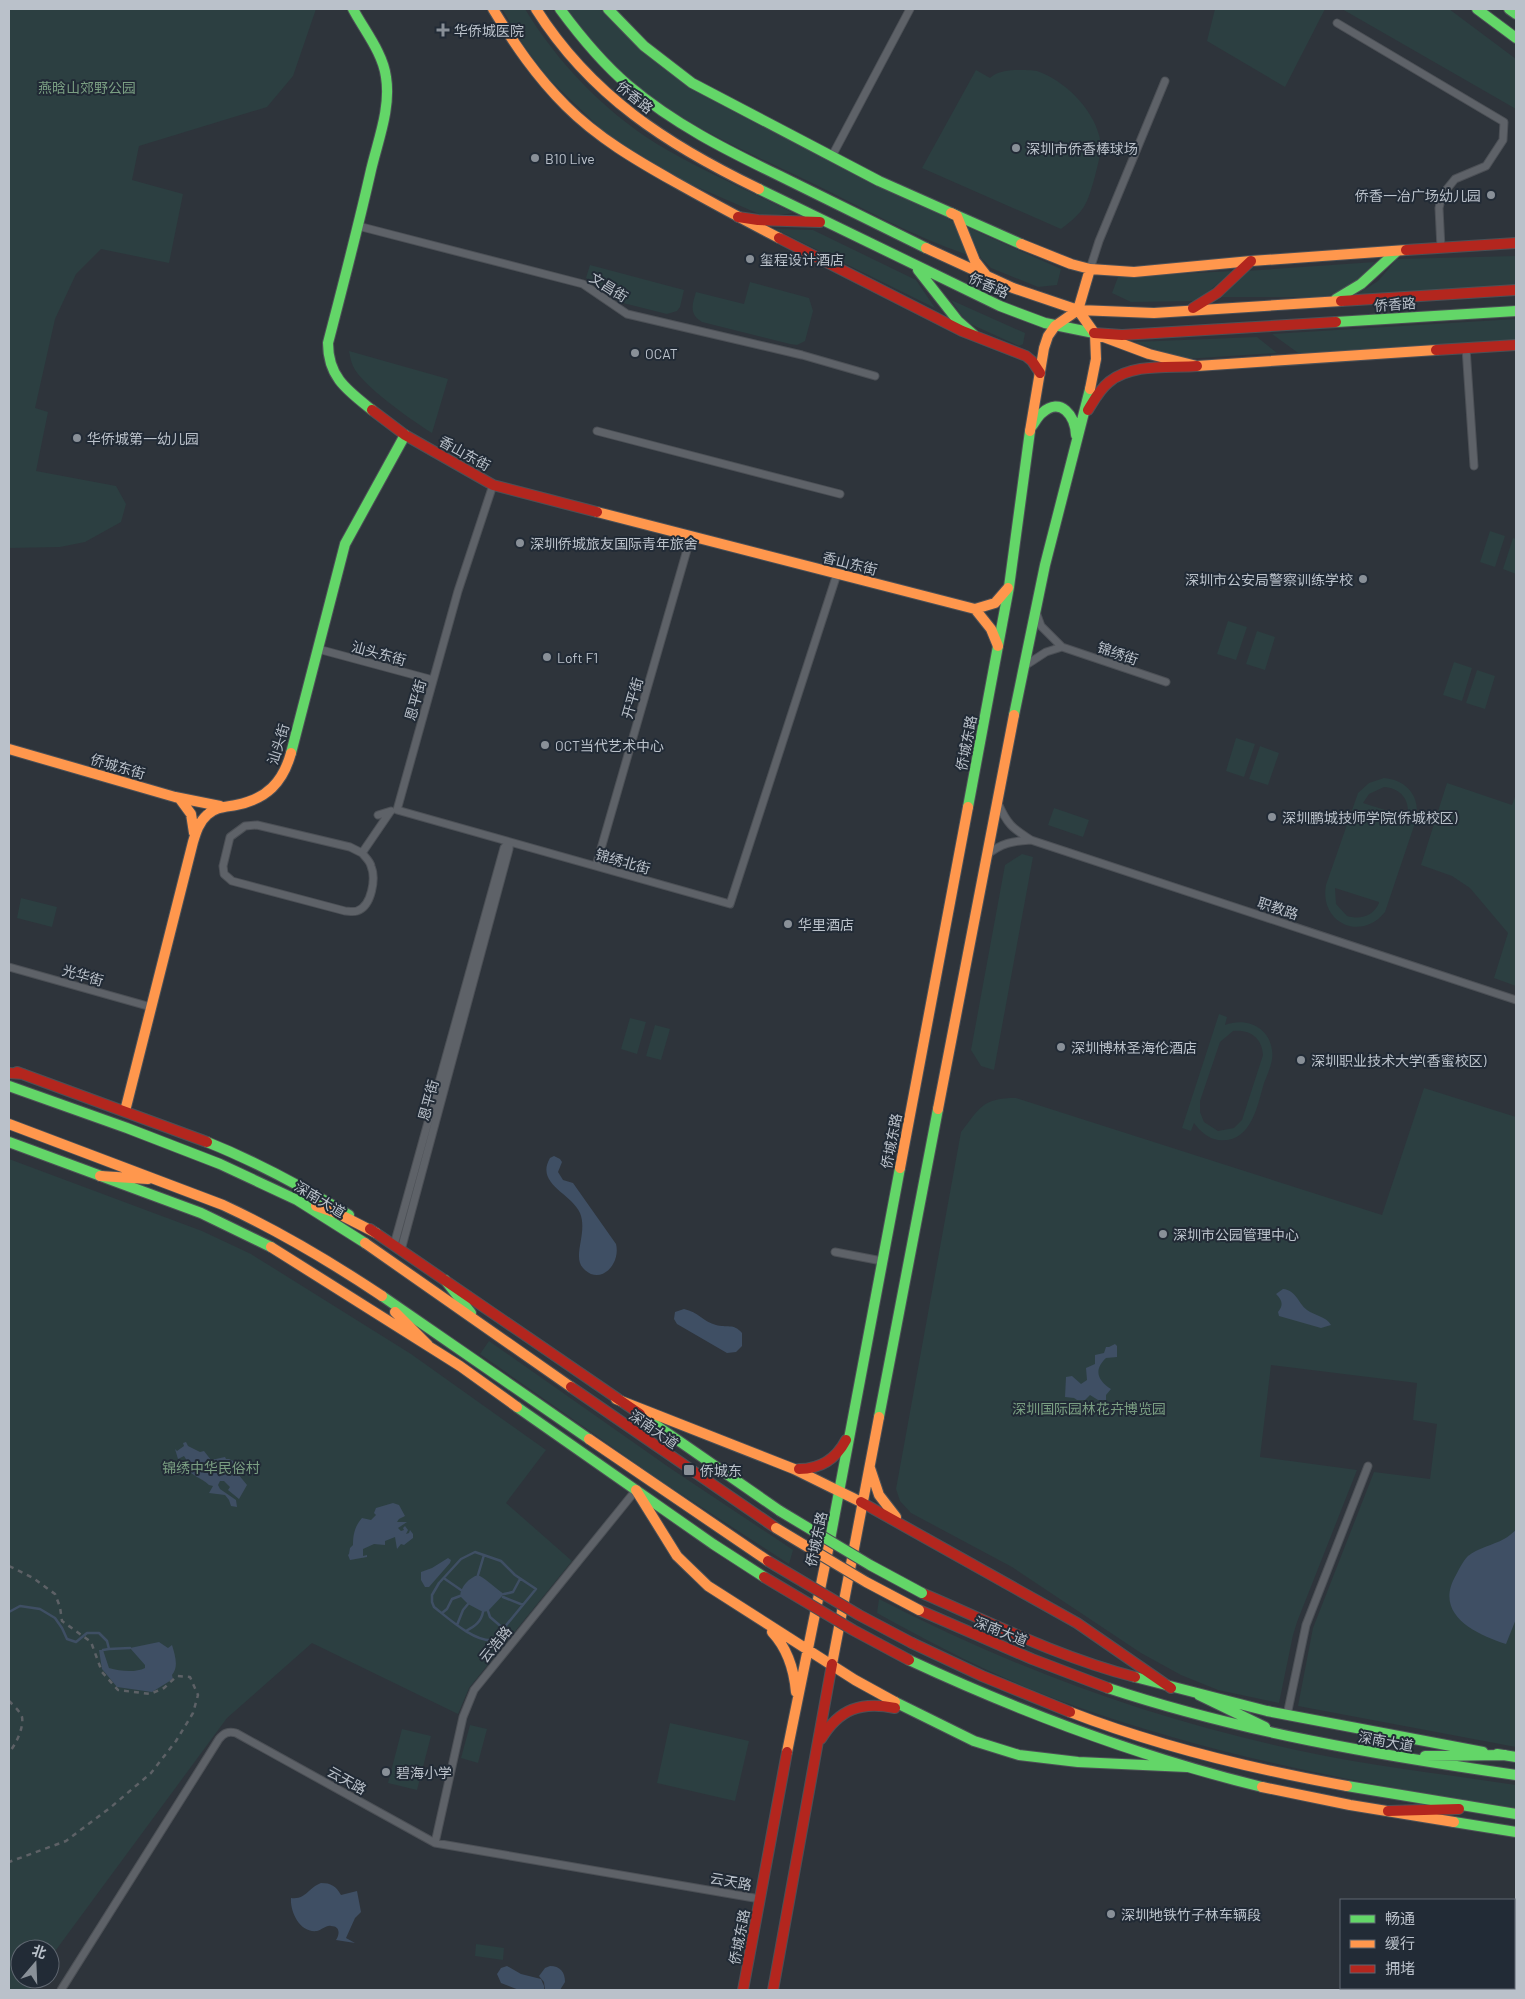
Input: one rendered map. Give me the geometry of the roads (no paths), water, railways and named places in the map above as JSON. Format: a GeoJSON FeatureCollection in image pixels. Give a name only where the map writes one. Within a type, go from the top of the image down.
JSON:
{"type":"FeatureCollection","features":[{"type":"Feature","properties":{"kind":"main road","name":"香山东街"},"geometry":{"type":"LineString","coordinates":[[353,9],[381,60],[387,86],[384,117],[331,328],[328,358],[333,373],[344,386],[380,417],[406,435],[493,485],[975,609]]}},
{"type":"Feature","properties":{"kind":"main road"},"geometry":{"type":"LineString","coordinates":[[493,9],[520,53],[542,80],[567,107],[597,133],[626,154],[660,175],[738,217],[974,335],[1026,356],[1040,373]]}},
{"type":"Feature","properties":{"kind":"main road","name":"侨香路"},"geometry":{"type":"LineString","coordinates":[[536,9],[560,44],[587,75],[636,117],[666,139],[700,158],[973,294],[1032,319],[1095,334],[1122,334],[1516,311]]}},
{"type":"Feature","properties":{"kind":"main road","name":"侨香路"},"geometry":{"type":"LineString","coordinates":[[560,9],[596,57],[618,78],[677,122],[718,145],[989,278],[1078,310],[1123,313],[1185,311],[1516,290]]}},
{"type":"Feature","properties":{"kind":"main road"},"geometry":{"type":"LineString","coordinates":[[608,9],[644,46],[692,83],[879,180],[1032,249],[1090,269],[1134,272],[1252,261],[1516,243]]}},
{"type":"Feature","properties":{"kind":"main road"},"geometry":{"type":"LineString","coordinates":[[1478,9],[1516,38]]}},
{"type":"Feature","properties":{"kind":"main road"},"geometry":{"type":"LineString","coordinates":[[1509,9],[1516,14]]}},
{"type":"Feature","properties":{"kind":"main road"},"geometry":{"type":"LineString","coordinates":[[951,213],[957,216],[962,225],[975,262],[989,278]]}},
{"type":"Feature","properties":{"kind":"main road"},"geometry":{"type":"LineString","coordinates":[[738,217],[755,222],[792,220],[829,223]]}},
{"type":"Feature","properties":{"kind":"main road"},"geometry":{"type":"LineString","coordinates":[[1328,302],[1348,294],[1361,285],[1397,251]]}},
{"type":"Feature","properties":{"kind":"main road"},"geometry":{"type":"LineString","coordinates":[[1185,311],[1203,304],[1252,261]]}},
{"type":"Feature","properties":{"kind":"main road"},"geometry":{"type":"LineString","coordinates":[[909,262],[931,283],[956,320],[974,335]]}},
{"type":"Feature","properties":{"kind":"main road"},"geometry":{"type":"LineString","coordinates":[[1055,326],[1078,310],[1090,269]]}},
{"type":"Feature","properties":{"kind":"main road"},"geometry":{"type":"LineString","coordinates":[[773,1990],[862,1502],[1035,610],[1084,415],[1096,359],[1095,334],[1078,310]]}},
{"type":"Feature","properties":{"kind":"main road","name":"侨城东路"},"geometry":{"type":"LineString","coordinates":[[743,1990],[796,1701],[840,1490],[1009,587],[1030,430],[1040,373],[1048,336],[1055,326]]}},
{"type":"Feature","properties":{"kind":"main road"},"geometry":{"type":"LineString","coordinates":[[1095,334],[1149,354],[1197,366]]}},
{"type":"Feature","properties":{"kind":"main road"},"geometry":{"type":"LineString","coordinates":[[1084,415],[1107,383],[1120,374],[1132,370],[1516,345]]}},
{"type":"Feature","properties":{"kind":"main road"},"geometry":{"type":"LineString","coordinates":[[1030,430],[1044,411],[1050,408],[1063,408],[1068,411],[1075,421],[1074,454]]}},
{"type":"Feature","properties":{"kind":"main road","name":"汕头街"},"geometry":{"type":"LineString","coordinates":[[124,1111],[193,842],[204,817],[214,809],[257,799],[280,779],[290,759],[345,544],[406,435]]}},
{"type":"Feature","properties":{"kind":"main road"},"geometry":{"type":"LineString","coordinates":[[975,609],[984,609],[994,605],[1009,587]]}},
{"type":"Feature","properties":{"kind":"main road"},"geometry":{"type":"LineString","coordinates":[[975,609],[991,629],[998,646]]}},
{"type":"Feature","properties":{"kind":"main road","name":"侨城东街"},"geometry":{"type":"LineString","coordinates":[[9,749],[175,796],[221,807]]}},
{"type":"Feature","properties":{"kind":"main road"},"geometry":{"type":"LineString","coordinates":[[175,796],[185,803],[191,814],[194,824],[193,842]]}},
{"type":"Feature","properties":{"kind":"main road"},"geometry":{"type":"LineString","coordinates":[[9,1071],[23,1074],[199,1138],[271,1170],[332,1204],[398,1247],[780,1511],[870,1565],[922,1593],[1029,1640],[1115,1672],[1171,1688],[1287,1715],[1454,1748],[1516,1757]]}},
{"type":"Feature","properties":{"kind":"main road","name":"深南大道"},"geometry":{"type":"LineString","coordinates":[[9,1086],[127,1128],[220,1164],[297,1200],[360,1240],[776,1528],[866,1582],[919,1610],[1025,1656],[1148,1701],[1226,1723],[1290,1738],[1390,1756],[1516,1775]]}},
{"type":"Feature","properties":{"kind":"main road"},"geometry":{"type":"LineString","coordinates":[[9,1124],[223,1204],[266,1224],[305,1246],[633,1471],[768,1561],[859,1616],[912,1644],[968,1670],[1074,1715],[1197,1754],[1343,1786],[1516,1814]]}},
{"type":"Feature","properties":{"kind":"main road"},"geometry":{"type":"LineString","coordinates":[[9,1142],[201,1213],[259,1240],[292,1258],[428,1345],[713,1544],[764,1577],[853,1630],[909,1660],[956,1682],[1017,1708],[1187,1767],[1246,1782],[1388,1811],[1516,1832]]}},
{"type":"Feature","properties":{"kind":"main road"},"geometry":{"type":"LineString","coordinates":[[100,1176],[162,1180]]}},
{"type":"Feature","properties":{"kind":"main road"},"geometry":{"type":"LineString","coordinates":[[297,1200],[339,1214],[376,1233]]}},
{"type":"Feature","properties":{"kind":"main road"},"geometry":{"type":"LineString","coordinates":[[445,1280],[478,1322]]}},
{"type":"Feature","properties":{"kind":"main road"},"geometry":{"type":"LineString","coordinates":[[376,1293],[428,1345]]}},
{"type":"Feature","properties":{"kind":"main road"},"geometry":{"type":"LineString","coordinates":[[616,1399],[794,1469],[840,1490],[1077,1623],[1171,1688]]}},
{"type":"Feature","properties":{"kind":"main road"},"geometry":{"type":"LineString","coordinates":[[794,1469],[812,1469],[830,1460],[844,1444],[850,1432]]}},
{"type":"Feature","properties":{"kind":"main road"},"geometry":{"type":"LineString","coordinates":[[870,1464],[873,1479],[884,1503],[905,1525]]}},
{"type":"Feature","properties":{"kind":"main road"},"geometry":{"type":"LineString","coordinates":[[636,1490],[676,1556],[708,1586],[807,1650],[887,1699],[916,1714],[974,1741],[1019,1755],[1078,1762],[1187,1767]]}},
{"type":"Feature","properties":{"kind":"main road"},"geometry":{"type":"LineString","coordinates":[[760,1620],[786,1648],[793,1674],[796,1701]]}},
{"type":"Feature","properties":{"kind":"main road"},"geometry":{"type":"LineString","coordinates":[[1199,1695],[1290,1738]]}},
{"type":"Feature","properties":{"kind":"main road"},"geometry":{"type":"LineString","coordinates":[[816,1749],[830,1724],[850,1708],[862,1705],[886,1705],[916,1714]]}},
{"type":"Feature","properties":{"kind":"main road"},"geometry":{"type":"LineString","coordinates":[[1390,1756],[1505,1755]]}},
{"type":"Feature","properties":{"kind":"main road"},"geometry":{"type":"LineString","coordinates":[[1388,1811],[1489,1809]]}},
{"type":"Feature","properties":{"kind":"street"},"geometry":{"type":"LineString","coordinates":[[832,156],[910,9]]}},
{"type":"Feature","properties":{"kind":"street"},"geometry":{"type":"LineString","coordinates":[[1337,23],[1504,122],[1504,140],[1486,166],[1455,179],[1442,195],[1439,208],[1441,248]]}},
{"type":"Feature","properties":{"kind":"street"},"geometry":{"type":"LineString","coordinates":[[1090,269],[1099,241],[1165,81]]}},
{"type":"Feature","properties":{"kind":"street","name":"文昌街"},"geometry":{"type":"LineString","coordinates":[[358,226],[583,284],[627,314],[802,355],[875,376]]}},
{"type":"Feature","properties":{"kind":"street"},"geometry":{"type":"LineString","coordinates":[[1466,348],[1474,466]]}},
{"type":"Feature","properties":{"kind":"street"},"geometry":{"type":"LineString","coordinates":[[597,431],[840,494]]}},
{"type":"Feature","properties":{"kind":"street","name":"恩平街"},"geometry":{"type":"LineString","coordinates":[[362,853],[393,811],[458,592],[493,485]]}},
{"type":"Feature","properties":{"kind":"street","name":"开平街"},"geometry":{"type":"LineString","coordinates":[[596,866],[691,536]]}},
{"type":"Feature","properties":{"kind":"street","name":"锦绣北街"},"geometry":{"type":"LineString","coordinates":[[509,842],[730,904],[837,574]]}},
{"type":"Feature","properties":{"kind":"street","name":"锦绣街"},"geometry":{"type":"LineString","coordinates":[[1035,610],[1042,626],[1062,647],[1166,682]]}},
{"type":"Feature","properties":{"kind":"street"},"geometry":{"type":"LineString","coordinates":[[1024,666],[1046,652],[1062,647]]}},
{"type":"Feature","properties":{"kind":"street","name":"汕头东街"},"geometry":{"type":"LineString","coordinates":[[318,649],[433,680]]}},
{"type":"Feature","properties":{"kind":"street","name":"职教路"},"geometry":{"type":"LineString","coordinates":[[997,802],[1005,819],[1014,829],[1031,840],[1516,1000]]}},
{"type":"Feature","properties":{"kind":"street"},"geometry":{"type":"LineString","coordinates":[[378,815],[393,811],[509,842]]}},
{"type":"Feature","properties":{"kind":"street"},"geometry":{"type":"LineString","coordinates":[[257,825],[350,847],[362,853],[371,864],[374,877],[368,900],[357,911],[345,911],[232,881],[224,874],[223,866],[230,837],[244,826],[257,825]]}},
{"type":"Feature","properties":{"kind":"street","name":"职教路"},"geometry":{"type":"LineString","coordinates":[[987,855],[999,846],[1012,841],[1031,840]]}},
{"type":"Feature","properties":{"kind":"street","name":"恩平街"},"geometry":{"type":"LineString","coordinates":[[398,1247],[507,858],[509,842]]}},
{"type":"Feature","properties":{"kind":"street","name":"光华街"},"geometry":{"type":"LineString","coordinates":[[9,967],[151,1007]]}},
{"type":"Feature","properties":{"kind":"street"},"geometry":{"type":"LineString","coordinates":[[835,1252],[882,1261]]}},
{"type":"Feature","properties":{"kind":"street"},"geometry":{"type":"LineString","coordinates":[[1287,1715],[1306,1625],[1368,1466]]}},
{"type":"Feature","properties":{"kind":"street","name":"云浩路"},"geometry":{"type":"LineString","coordinates":[[435,1844],[463,1717],[474,1690],[636,1490]]}},
{"type":"Feature","properties":{"kind":"street","name":"云天路"},"geometry":{"type":"LineString","coordinates":[[61,1990],[219,1739],[226,1733],[236,1733],[435,1844],[760,1898]]}},
{"type":"Feature","properties":{"kind":"water"},"geometry":{"type":"Polygon","coordinates":[[[554,1156],[562,1162],[558,1172],[563,1180],[573,1183],[616,1244],[617,1252],[615,1259],[608,1271],[602,1274],[590,1273],[580,1263],[579,1251],[582,1221],[576,1206],[556,1188],[547,1175],[550,1158],[554,1156]]]}},
{"type":"Feature","properties":{"kind":"water"},"geometry":{"type":"Polygon","coordinates":[[[1283,1289],[1294,1294],[1307,1310],[1326,1320],[1331,1325],[1321,1328],[1279,1316],[1278,1312],[1281,1303],[1280,1298],[1276,1294],[1283,1289]]]}},
{"type":"Feature","properties":{"kind":"water"},"geometry":{"type":"Polygon","coordinates":[[[684,1309],[693,1312],[712,1324],[736,1328],[742,1333],[742,1346],[736,1352],[727,1353],[677,1324],[674,1319],[675,1312],[684,1309]]]}},
{"type":"Feature","properties":{"kind":"water"},"geometry":{"type":"Polygon","coordinates":[[[1115,1344],[1117,1346],[1117,1357],[1106,1358],[1098,1371],[1100,1379],[1111,1389],[1106,1395],[1106,1400],[1098,1400],[1090,1395],[1085,1400],[1065,1397],[1066,1377],[1072,1376],[1081,1384],[1087,1380],[1086,1368],[1095,1364],[1095,1355],[1104,1353],[1106,1347],[1115,1344]]]}},
{"type":"Feature","properties":{"kind":"water"},"geometry":{"type":"Polygon","coordinates":[[[186,1442],[188,1446],[200,1452],[204,1451],[211,1460],[225,1457],[239,1464],[242,1463],[238,1474],[247,1485],[239,1499],[228,1490],[230,1487],[224,1481],[220,1481],[218,1485],[220,1489],[236,1500],[237,1507],[231,1506],[225,1495],[209,1493],[213,1486],[189,1472],[185,1466],[189,1464],[184,1456],[178,1459],[175,1449],[177,1451],[186,1442]]]}},
{"type":"Feature","properties":{"kind":"water"},"geometry":{"type":"Polygon","coordinates":[[[393,1503],[399,1505],[405,1516],[397,1522],[407,1522],[398,1528],[401,1531],[404,1530],[405,1526],[408,1530],[406,1534],[410,1530],[413,1538],[404,1545],[401,1544],[397,1549],[395,1537],[385,1541],[385,1545],[374,1544],[363,1549],[363,1556],[367,1555],[367,1557],[350,1560],[348,1555],[353,1545],[355,1530],[362,1518],[371,1520],[376,1515],[374,1513],[376,1508],[393,1503]]]}},
{"type":"Feature","properties":{"kind":"water"},"geometry":{"type":"Polygon","coordinates":[[[1516,1530],[1516,1619],[1506,1644],[1470,1628],[1461,1620],[1454,1611],[1450,1601],[1450,1589],[1464,1560],[1468,1556],[1504,1539],[1516,1530]]]}},
{"type":"Feature","properties":{"kind":"water"},"geometry":{"type":"Polygon","coordinates":[[[448,1558],[451,1560],[450,1563],[429,1587],[425,1587],[421,1580],[421,1572],[432,1568],[448,1558]]]}},
{"type":"Feature","properties":{"kind":"water"},"geometry":{"type":"Polygon","coordinates":[[[478,1575],[504,1594],[488,1611],[483,1612],[468,1604],[460,1596],[466,1583],[478,1575]]]}},
{"type":"Feature","properties":{"kind":"water"},"geometry":{"type":"Polygon","coordinates":[[[159,1642],[168,1648],[172,1645],[176,1661],[172,1675],[173,1679],[152,1692],[117,1687],[102,1669],[99,1650],[103,1650],[109,1668],[137,1671],[145,1668],[145,1665],[130,1648],[159,1642]]]}},
{"type":"Feature","properties":{"kind":"water"},"geometry":{"type":"Polygon","coordinates":[[[321,1883],[333,1886],[341,1895],[357,1891],[361,1912],[355,1918],[346,1938],[355,1943],[336,1940],[338,1929],[334,1926],[327,1926],[317,1931],[305,1929],[294,1915],[291,1898],[304,1895],[321,1883]]]}},
{"type":"Feature","properties":{"kind":"water"},"geometry":{"type":"Polygon","coordinates":[[[507,1966],[521,1974],[541,1979],[544,1990],[519,1990],[501,1983],[497,1974],[501,1968],[507,1966]]]}},
{"type":"Feature","properties":{"kind":"water"},"geometry":{"type":"Polygon","coordinates":[[[550,1966],[559,1968],[564,1975],[565,1982],[560,1990],[545,1990],[544,1982],[539,1976],[545,1968],[550,1966]]]}},
{"type":"Feature","properties":{"kind":"waterway"},"geometry":{"type":"LineString","coordinates":[[475,1552],[501,1561],[515,1575],[536,1589],[494,1640],[487,1640],[470,1634],[434,1607],[432,1602],[432,1595],[439,1583],[461,1559],[475,1552]]}},
{"type":"Feature","properties":{"kind":"waterway"},"geometry":{"type":"LineString","coordinates":[[478,1575],[484,1555]]}},
{"type":"Feature","properties":{"kind":"waterway"},"geometry":{"type":"LineString","coordinates":[[445,1579],[461,1590]]}},
{"type":"Feature","properties":{"kind":"waterway"},"geometry":{"type":"LineString","coordinates":[[504,1594],[513,1592],[520,1579]]}},
{"type":"Feature","properties":{"kind":"waterway"},"geometry":{"type":"LineString","coordinates":[[442,1613],[447,1609],[452,1599],[460,1596]]}},
{"type":"Feature","properties":{"kind":"waterway"},"geometry":{"type":"LineString","coordinates":[[503,1597],[523,1605]]}},
{"type":"Feature","properties":{"kind":"waterway"},"geometry":{"type":"LineString","coordinates":[[457,1625],[463,1610],[468,1604]]}},
{"type":"Feature","properties":{"kind":"waterway"},"geometry":{"type":"LineString","coordinates":[[9,1612],[20,1606],[40,1609],[55,1618],[67,1639],[76,1642],[87,1633],[99,1633],[107,1641],[109,1649],[103,1650]]}},
{"type":"Feature","properties":{"kind":"waterway"},"geometry":{"type":"LineString","coordinates":[[488,1611],[490,1617],[504,1629]]}},
{"type":"Feature","properties":{"kind":"waterway"},"geometry":{"type":"LineString","coordinates":[[466,1631],[477,1623],[483,1612]]}},
{"type":"Feature","properties":{"kind":"waterway"},"geometry":{"type":"LineString","coordinates":[[109,1649],[130,1648]]}},
{"type":"Feature","properties":{"kind":"railway"},"geometry":{"type":"LineString","coordinates":[[9,1566],[33,1578],[55,1594],[60,1607],[62,1621],[91,1642],[102,1672],[118,1690],[150,1694],[164,1688],[177,1676],[190,1677],[198,1695],[193,1713],[176,1741],[151,1773],[111,1807],[66,1841],[9,1862]]}},
{"type":"Feature","properties":{"kind":"railway"},"geometry":{"type":"LineString","coordinates":[[9,1701],[22,1717],[19,1736],[9,1752]]}},
{"type":"Feature","properties":{"kind":"place","name":"华侨城医院"},"geometry":{"type":"Point","coordinates":[443,30]}},
{"type":"Feature","properties":{"kind":"place","name":"深圳市侨香棒球场"},"geometry":{"type":"Point","coordinates":[1016,148]}},
{"type":"Feature","properties":{"kind":"place","name":"B10 Live"},"geometry":{"type":"Point","coordinates":[535,158]}},
{"type":"Feature","properties":{"kind":"place","name":"侨香一冶广场幼儿园"},"geometry":{"type":"Point","coordinates":[1491,195]}},
{"type":"Feature","properties":{"kind":"place","name":"玺程设计酒店"},"geometry":{"type":"Point","coordinates":[750,259]}},
{"type":"Feature","properties":{"kind":"place","name":"OCAT"},"geometry":{"type":"Point","coordinates":[635,353]}},
{"type":"Feature","properties":{"kind":"place","name":"华侨城第一幼儿园"},"geometry":{"type":"Point","coordinates":[77,438]}},
{"type":"Feature","properties":{"kind":"place","name":"深圳侨城旅友国际青年旅舍"},"geometry":{"type":"Point","coordinates":[520,543]}},
{"type":"Feature","properties":{"kind":"place","name":"深圳市公安局警察训练学校"},"geometry":{"type":"Point","coordinates":[1363,579]}},
{"type":"Feature","properties":{"kind":"place","name":"Loft F1"},"geometry":{"type":"Point","coordinates":[547,657]}},
{"type":"Feature","properties":{"kind":"place","name":"OCT当代艺术中心"},"geometry":{"type":"Point","coordinates":[545,745]}},
{"type":"Feature","properties":{"kind":"place","name":"深圳鹏城技师学院(侨城校区)"},"geometry":{"type":"Point","coordinates":[1272,817]}},
{"type":"Feature","properties":{"kind":"place","name":"华里酒店"},"geometry":{"type":"Point","coordinates":[788,924]}},
{"type":"Feature","properties":{"kind":"place","name":"深圳博林圣海伦酒店"},"geometry":{"type":"Point","coordinates":[1061,1047]}},
{"type":"Feature","properties":{"kind":"place","name":"深圳职业技术大学(香蜜校区)"},"geometry":{"type":"Point","coordinates":[1301,1060]}},
{"type":"Feature","properties":{"kind":"place","name":"深圳市公园管理中心"},"geometry":{"type":"Point","coordinates":[1163,1234]}},
{"type":"Feature","properties":{"kind":"place","name":"侨城东"},"geometry":{"type":"Point","coordinates":[689,1470]}},
{"type":"Feature","properties":{"kind":"place","name":"碧海小学"},"geometry":{"type":"Point","coordinates":[386,1772]}},
{"type":"Feature","properties":{"kind":"place","name":"深圳地铁竹子林车辆段"},"geometry":{"type":"Point","coordinates":[1111,1914]}},
{"type":"Feature","properties":{"kind":"park label","name":"燕晗山郊野公园"},"geometry":{"type":"Point","coordinates":[87,87]}},
{"type":"Feature","properties":{"kind":"park label","name":"深圳国际园林花卉博览园"},"geometry":{"type":"Point","coordinates":[1089,1408]}},
{"type":"Feature","properties":{"kind":"park label","name":"锦绣中华民俗村"},"geometry":{"type":"Point","coordinates":[211,1467]}}]}
